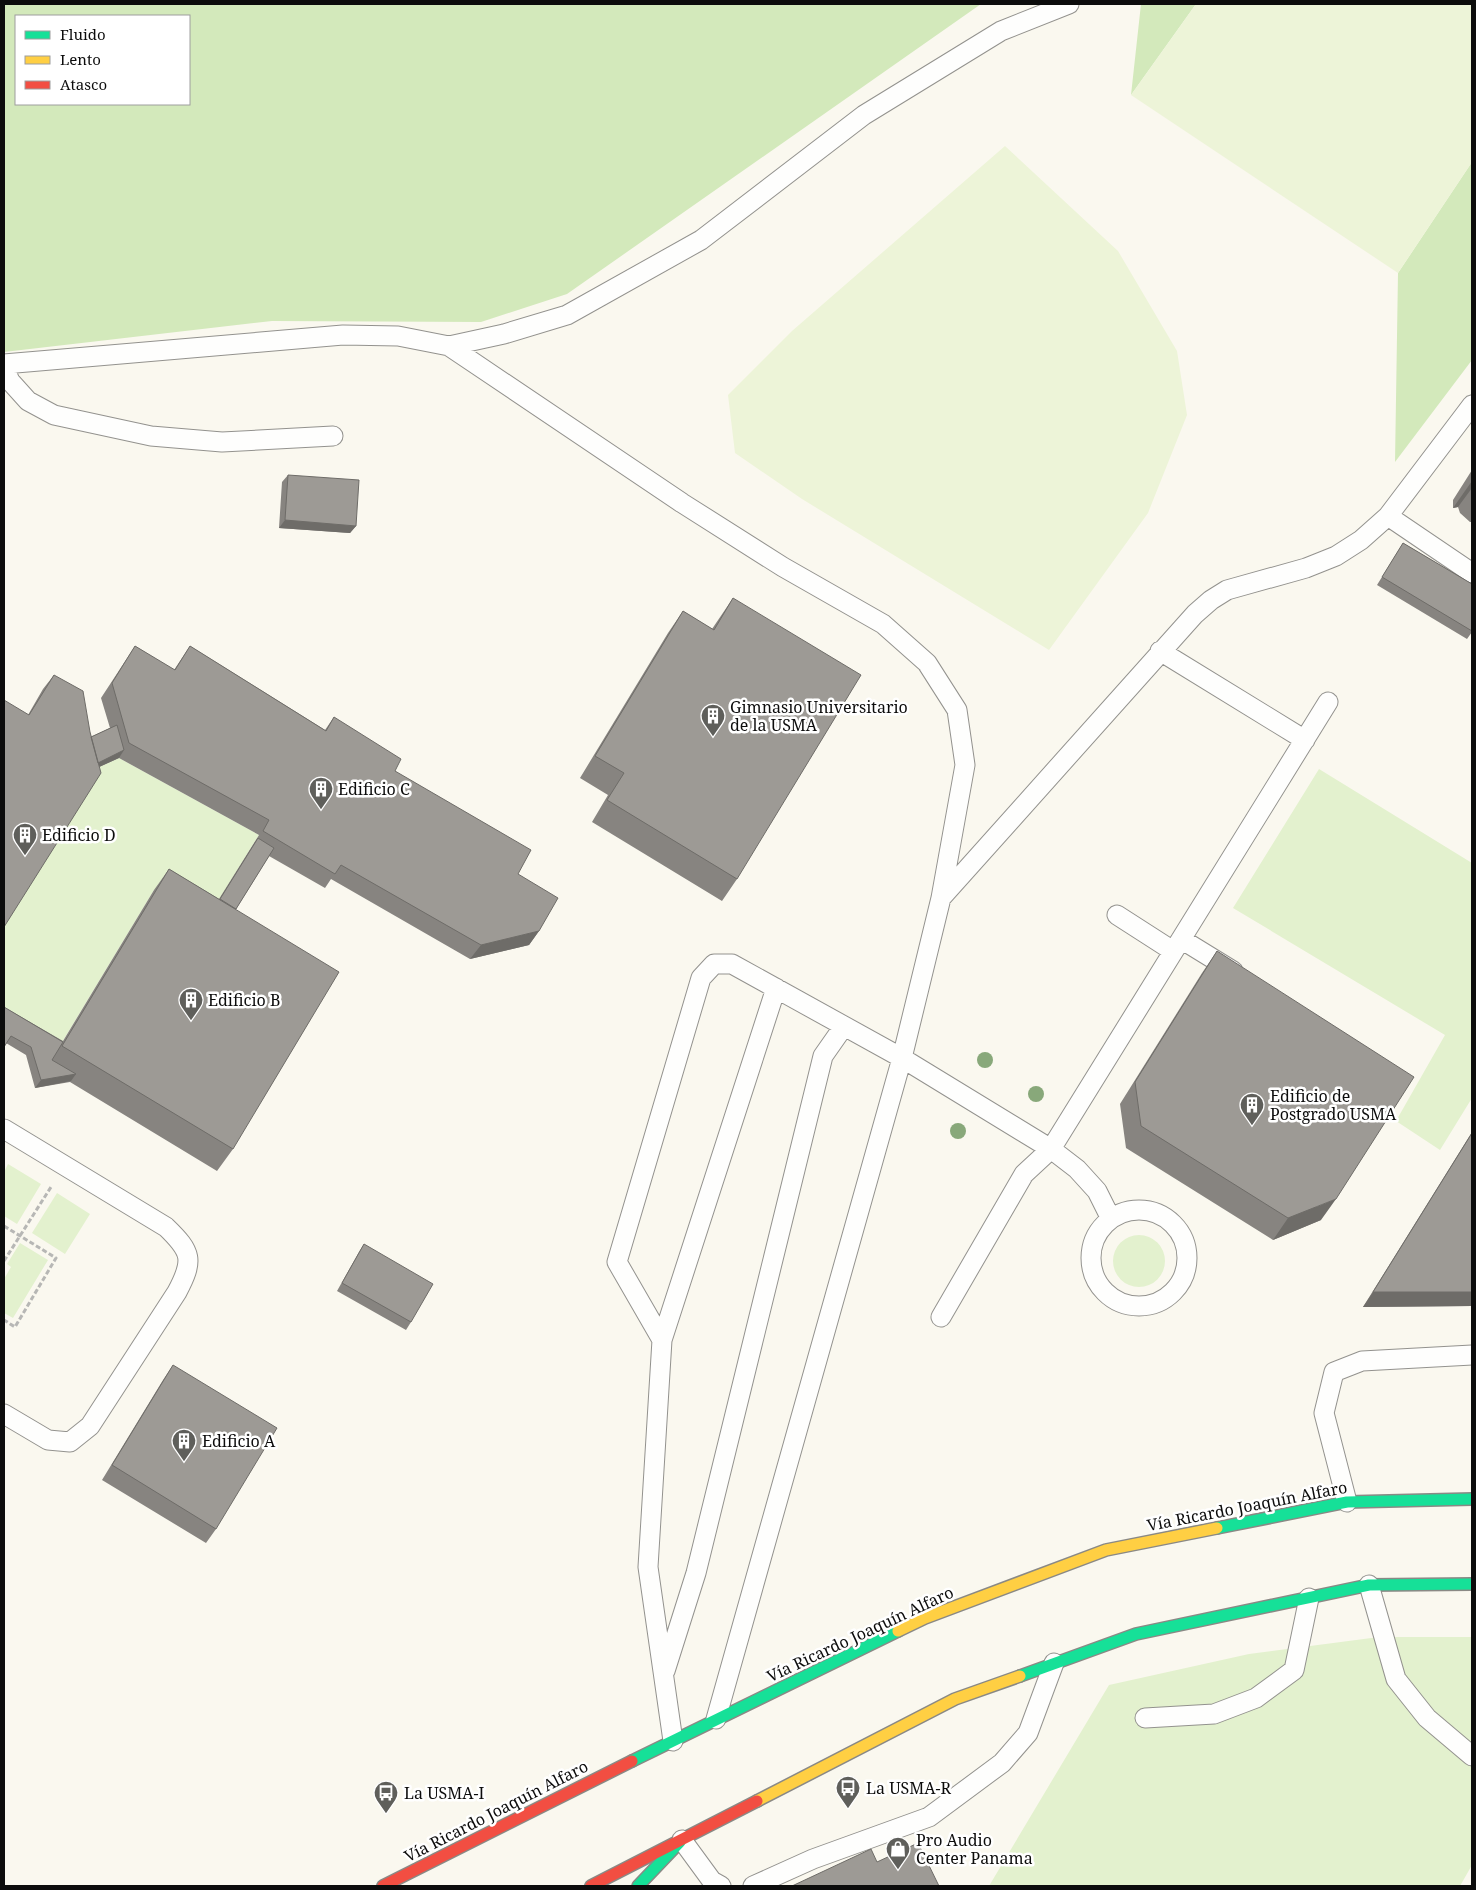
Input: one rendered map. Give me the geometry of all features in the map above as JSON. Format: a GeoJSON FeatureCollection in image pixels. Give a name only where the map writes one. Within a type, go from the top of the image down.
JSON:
{"type":"FeatureCollection","features":[{"type":"Feature","properties":{"kind":"main road","name":"Vía Ricardo Joaquín Alfaro"},"geometry":{"type":"LineString","coordinates":[[383,1886],[716,1719],[925,1618],[1106,1550],[1347,1502],[1472,1499]]}},
{"type":"Feature","properties":{"kind":"main road"},"geometry":{"type":"LineString","coordinates":[[591,1886],[955,1699],[1136,1634],[1369,1586],[1472,1584]]}},
{"type":"Feature","properties":{"kind":"main road"},"geometry":{"type":"LineString","coordinates":[[638,1886],[682,1840]]}},
{"type":"Feature","properties":{"kind":"lane"},"geometry":{"type":"LineString","coordinates":[[449,346],[504,334],[567,314],[701,240],[864,115],[1001,31],[1069,4]]}},
{"type":"Feature","properties":{"kind":"lane"},"geometry":{"type":"LineString","coordinates":[[4,364],[342,335],[398,336],[449,346],[783,568],[883,624],[927,663],[957,710],[966,766],[941,898],[902,1058],[716,1719]]}},
{"type":"Feature","properties":{"kind":"lane"},"geometry":{"type":"LineString","coordinates":[[4,368],[10,381],[28,401],[54,415],[151,436],[222,442],[333,436]]}},
{"type":"Feature","properties":{"kind":"lane"},"geometry":{"type":"LineString","coordinates":[[941,898],[1160,651],[1210,600],[1227,590],[1306,568],[1336,556],[1361,540],[1388,516],[1472,405]]}},
{"type":"Feature","properties":{"kind":"lane"},"geometry":{"type":"LineString","coordinates":[[1388,516],[1472,573]]}},
{"type":"Feature","properties":{"kind":"lane"},"geometry":{"type":"LineString","coordinates":[[1160,651],[1305,740]]}},
{"type":"Feature","properties":{"kind":"lane"},"geometry":{"type":"LineString","coordinates":[[941,1317],[1024,1174],[1050,1149],[1328,702]]}},
{"type":"Feature","properties":{"kind":"lane"},"geometry":{"type":"LineString","coordinates":[[1117,915],[1248,980]]}},
{"type":"Feature","properties":{"kind":"lane"},"geometry":{"type":"LineString","coordinates":[[662,1340],[617,1262],[701,978],[714,964],[732,964],[776,988],[902,1058],[1050,1149],[1077,1169],[1097,1191],[1111,1219]]}},
{"type":"Feature","properties":{"kind":"lane"},"geometry":{"type":"LineString","coordinates":[[673,1741],[648,1567],[662,1340],[776,988]]}},
{"type":"Feature","properties":{"kind":"lane"},"geometry":{"type":"LineString","coordinates":[[663,1676],[696,1573],[823,1056],[844,1026]]}},
{"type":"Feature","properties":{"kind":"lane"},"geometry":{"type":"LineString","coordinates":[[4,1129],[166,1227],[180,1241],[189,1256],[188,1273],[177,1292],[90,1426],[70,1442],[48,1440],[4,1414]]}},
{"type":"Feature","properties":{"kind":"lane"},"geometry":{"type":"LineString","coordinates":[[1140,1210],[1156,1213],[1170,1221],[1180,1234],[1186,1248],[1186,1264],[1182,1279],[1173,1292],[1160,1301],[1144,1305],[1129,1305],[1114,1299],[1102,1289],[1094,1275],[1090,1260],[1092,1244],[1099,1230],[1111,1219],[1125,1212],[1140,1210]]}},
{"type":"Feature","properties":{"kind":"lane"},"geometry":{"type":"LineString","coordinates":[[1347,1502],[1324,1413],[1334,1372],[1362,1361],[1472,1355]]}},
{"type":"Feature","properties":{"kind":"lane"},"geometry":{"type":"LineString","coordinates":[[1369,1586],[1396,1679],[1428,1718],[1472,1756]]}},
{"type":"Feature","properties":{"kind":"lane"},"geometry":{"type":"LineString","coordinates":[[1145,1718],[1214,1714],[1256,1698],[1286,1677],[1294,1670],[1309,1598]]}},
{"type":"Feature","properties":{"kind":"lane"},"geometry":{"type":"LineString","coordinates":[[753,1886],[813,1859],[929,1817],[1002,1763],[1028,1733],[1054,1663]]}},
{"type":"Feature","properties":{"kind":"lane"},"geometry":{"type":"LineString","coordinates":[[682,1840],[712,1881],[721,1886]]}},
{"type":"Feature","properties":{"kind":"path"},"geometry":{"type":"LineString","coordinates":[[4,1261],[52,1184]]}},
{"type":"Feature","properties":{"kind":"path"},"geometry":{"type":"LineString","coordinates":[[4,1226],[56,1258],[15,1327],[4,1320]]}},
{"type":"Feature","properties":{"kind":"green space"},"geometry":{"type":"Polygon","coordinates":[[[4,4],[981,4],[567,294],[481,322],[272,321],[4,352],[4,4]]]}},
{"type":"Feature","properties":{"kind":"green space"},"geometry":{"type":"Polygon","coordinates":[[[1141,4],[1196,4],[1131,95],[1141,4]]]}},
{"type":"Feature","properties":{"kind":"green space"},"geometry":{"type":"Polygon","coordinates":[[[1196,4],[1472,4],[1472,162],[1398,273],[1131,95],[1196,4]]]}},
{"type":"Feature","properties":{"kind":"green space"},"geometry":{"type":"Polygon","coordinates":[[[1005,146],[1118,251],[1177,351],[1187,415],[1148,513],[1049,650],[802,499],[735,453],[728,395],[792,331],[1005,146]]]}},
{"type":"Feature","properties":{"kind":"green space"},"geometry":{"type":"Polygon","coordinates":[[[1472,162],[1472,360],[1395,462],[1398,273],[1472,162]]]}},
{"type":"Feature","properties":{"kind":"green space"},"geometry":{"type":"Polygon","coordinates":[[[119,758],[259,835],[206,921],[154,890],[58,1049],[4,1018],[4,925],[86,773],[119,758]]]}},
{"type":"Feature","properties":{"kind":"green space"},"geometry":{"type":"Polygon","coordinates":[[[1319,769],[1472,863],[1472,1098],[1440,1150],[1396,1121],[1445,1035],[1233,908],[1319,769]]]}},
{"type":"Feature","properties":{"kind":"green space"},"geometry":{"type":"Polygon","coordinates":[[[8,1164],[41,1184],[17,1224],[4,1216],[4,1172],[8,1164]]]}},
{"type":"Feature","properties":{"kind":"green space"},"geometry":{"type":"Polygon","coordinates":[[[57,1193],[90,1214],[65,1254],[32,1233],[57,1193]]]}},
{"type":"Feature","properties":{"kind":"green space"},"geometry":{"type":"Polygon","coordinates":[[[1134,1235],[1144,1235],[1153,1239],[1161,1247],[1165,1261],[1161,1275],[1153,1283],[1144,1287],[1134,1287],[1125,1283],[1117,1275],[1113,1266],[1113,1256],[1117,1247],[1125,1239],[1134,1235]]]}},
{"type":"Feature","properties":{"kind":"green space"},"geometry":{"type":"Polygon","coordinates":[[[20,1243],[48,1260],[13,1318],[4,1313],[4,1279],[11,1267],[7,1264],[20,1243]]]}},
{"type":"Feature","properties":{"kind":"green space"},"geometry":{"type":"Polygon","coordinates":[[[1379,1637],[1472,1637],[1472,1865],[1460,1886],[989,1886],[1109,1685],[1249,1654],[1379,1637]]]}},
{"type":"Feature","properties":{"kind":"building"},"geometry":{"type":"Polygon","coordinates":[[[288,475],[359,480],[356,526],[285,520],[288,475]]]}},
{"type":"Feature","properties":{"kind":"building"},"geometry":{"type":"Polygon","coordinates":[[[1403,543],[1472,584],[1472,631],[1382,577],[1403,543]]]}},
{"type":"Feature","properties":{"kind":"building","name":"Gimnasio Universitario de la USMA"},"geometry":{"type":"Polygon","coordinates":[[[733,598],[861,675],[737,879],[607,800],[624,773],[595,756],[683,611],[714,630],[733,598]]]}},
{"type":"Feature","properties":{"kind":"building","name":"Edificio C"},"geometry":{"type":"Polygon","coordinates":[[[135,646],[175,670],[190,646],[326,731],[334,717],[401,759],[395,771],[531,850],[518,874],[558,898],[539,931],[481,945],[341,865],[335,874],[263,831],[269,820],[129,743],[112,683],[135,646]]]}},
{"type":"Feature","properties":{"kind":"building","name":"Edificio D"},"geometry":{"type":"Polygon","coordinates":[[[54,675],[83,691],[90,732],[101,773],[4,927],[4,700],[29,715],[54,675]]]}},
{"type":"Feature","properties":{"kind":"building"},"geometry":{"type":"Polygon","coordinates":[[[117,725],[124,750],[98,763],[91,737],[117,725]]]}},
{"type":"Feature","properties":{"kind":"building"},"geometry":{"type":"Polygon","coordinates":[[[258,838],[274,848],[236,909],[220,899],[258,838]]]}},
{"type":"Feature","properties":{"kind":"building","name":"Edificio B"},"geometry":{"type":"Polygon","coordinates":[[[169,869],[339,972],[233,1149],[62,1046],[169,869]]]}},
{"type":"Feature","properties":{"kind":"building","name":"Edificio de Postgrado USMA"},"geometry":{"type":"Polygon","coordinates":[[[1217,951],[1414,1077],[1336,1199],[1288,1218],[1141,1126],[1135,1082],[1217,951]]]}},
{"type":"Feature","properties":{"kind":"building"},"geometry":{"type":"Polygon","coordinates":[[[4,1007],[63,1042],[52,1060],[76,1074],[41,1080],[31,1047],[11,1036],[4,1047],[4,1007]]]}},
{"type":"Feature","properties":{"kind":"building"},"geometry":{"type":"Polygon","coordinates":[[[1472,1133],[1472,1292],[1373,1292],[1472,1133]]]}},
{"type":"Feature","properties":{"kind":"building"},"geometry":{"type":"Polygon","coordinates":[[[364,1244],[433,1284],[411,1322],[342,1283],[364,1244]]]}},
{"type":"Feature","properties":{"kind":"building","name":"Edificio A"},"geometry":{"type":"Polygon","coordinates":[[[173,1365],[277,1428],[216,1529],[112,1465],[173,1365]]]}},
{"type":"Feature","properties":{"kind":"building"},"geometry":{"type":"Polygon","coordinates":[[[918,1843],[939,1886],[792,1886],[871,1849],[877,1862],[918,1843]]]}},
{"type":"Feature","properties":{"kind":"traffic: fast"},"geometry":{"type":"LineString","coordinates":[[1217,1528],[1347,1502],[1472,1499]]}},
{"type":"Feature","properties":{"kind":"traffic: fast"},"geometry":{"type":"LineString","coordinates":[[1020,1676],[1136,1634],[1369,1585],[1472,1584]]}},
{"type":"Feature","properties":{"kind":"traffic: fast"},"geometry":{"type":"LineString","coordinates":[[632,1761],[898,1631]]}},
{"type":"Feature","properties":{"kind":"traffic: fast"},"geometry":{"type":"LineString","coordinates":[[638,1886],[680,1842]]}},
{"type":"Feature","properties":{"kind":"traffic: slow"},"geometry":{"type":"LineString","coordinates":[[898,1631],[925,1618],[1106,1550],[1217,1528]]}},
{"type":"Feature","properties":{"kind":"traffic: slow"},"geometry":{"type":"LineString","coordinates":[[757,1801],[955,1699],[1020,1676]]}},
{"type":"Feature","properties":{"kind":"traffic: jam"},"geometry":{"type":"LineString","coordinates":[[383,1886],[632,1761]]}},
{"type":"Feature","properties":{"kind":"traffic: jam"},"geometry":{"type":"LineString","coordinates":[[591,1886],[757,1801]]}},
{"type":"Feature","properties":{"kind":"place","name":"Gimnasio Universitario de la USMA"},"geometry":{"type":"Point","coordinates":[713,737]}},
{"type":"Feature","properties":{"kind":"place","name":"Edificio C"},"geometry":{"type":"Point","coordinates":[321,810]}},
{"type":"Feature","properties":{"kind":"place","name":"Edificio D"},"geometry":{"type":"Point","coordinates":[25,856]}},
{"type":"Feature","properties":{"kind":"place","name":"Edificio B"},"geometry":{"type":"Point","coordinates":[191,1021]}},
{"type":"Feature","properties":{"kind":"place","name":"Edificio de Postgrado USMA"},"geometry":{"type":"Point","coordinates":[1252,1126]}},
{"type":"Feature","properties":{"kind":"place","name":"Edificio A"},"geometry":{"type":"Point","coordinates":[184,1462]}},
{"type":"Feature","properties":{"kind":"place","name":"La USMA-R"},"geometry":{"type":"Point","coordinates":[848,1809]}},
{"type":"Feature","properties":{"kind":"place","name":"La USMA-I"},"geometry":{"type":"Point","coordinates":[386,1814]}},
{"type":"Feature","properties":{"kind":"place","name":"Pro Audio Center Panama"},"geometry":{"type":"Point","coordinates":[898,1870]}}]}
